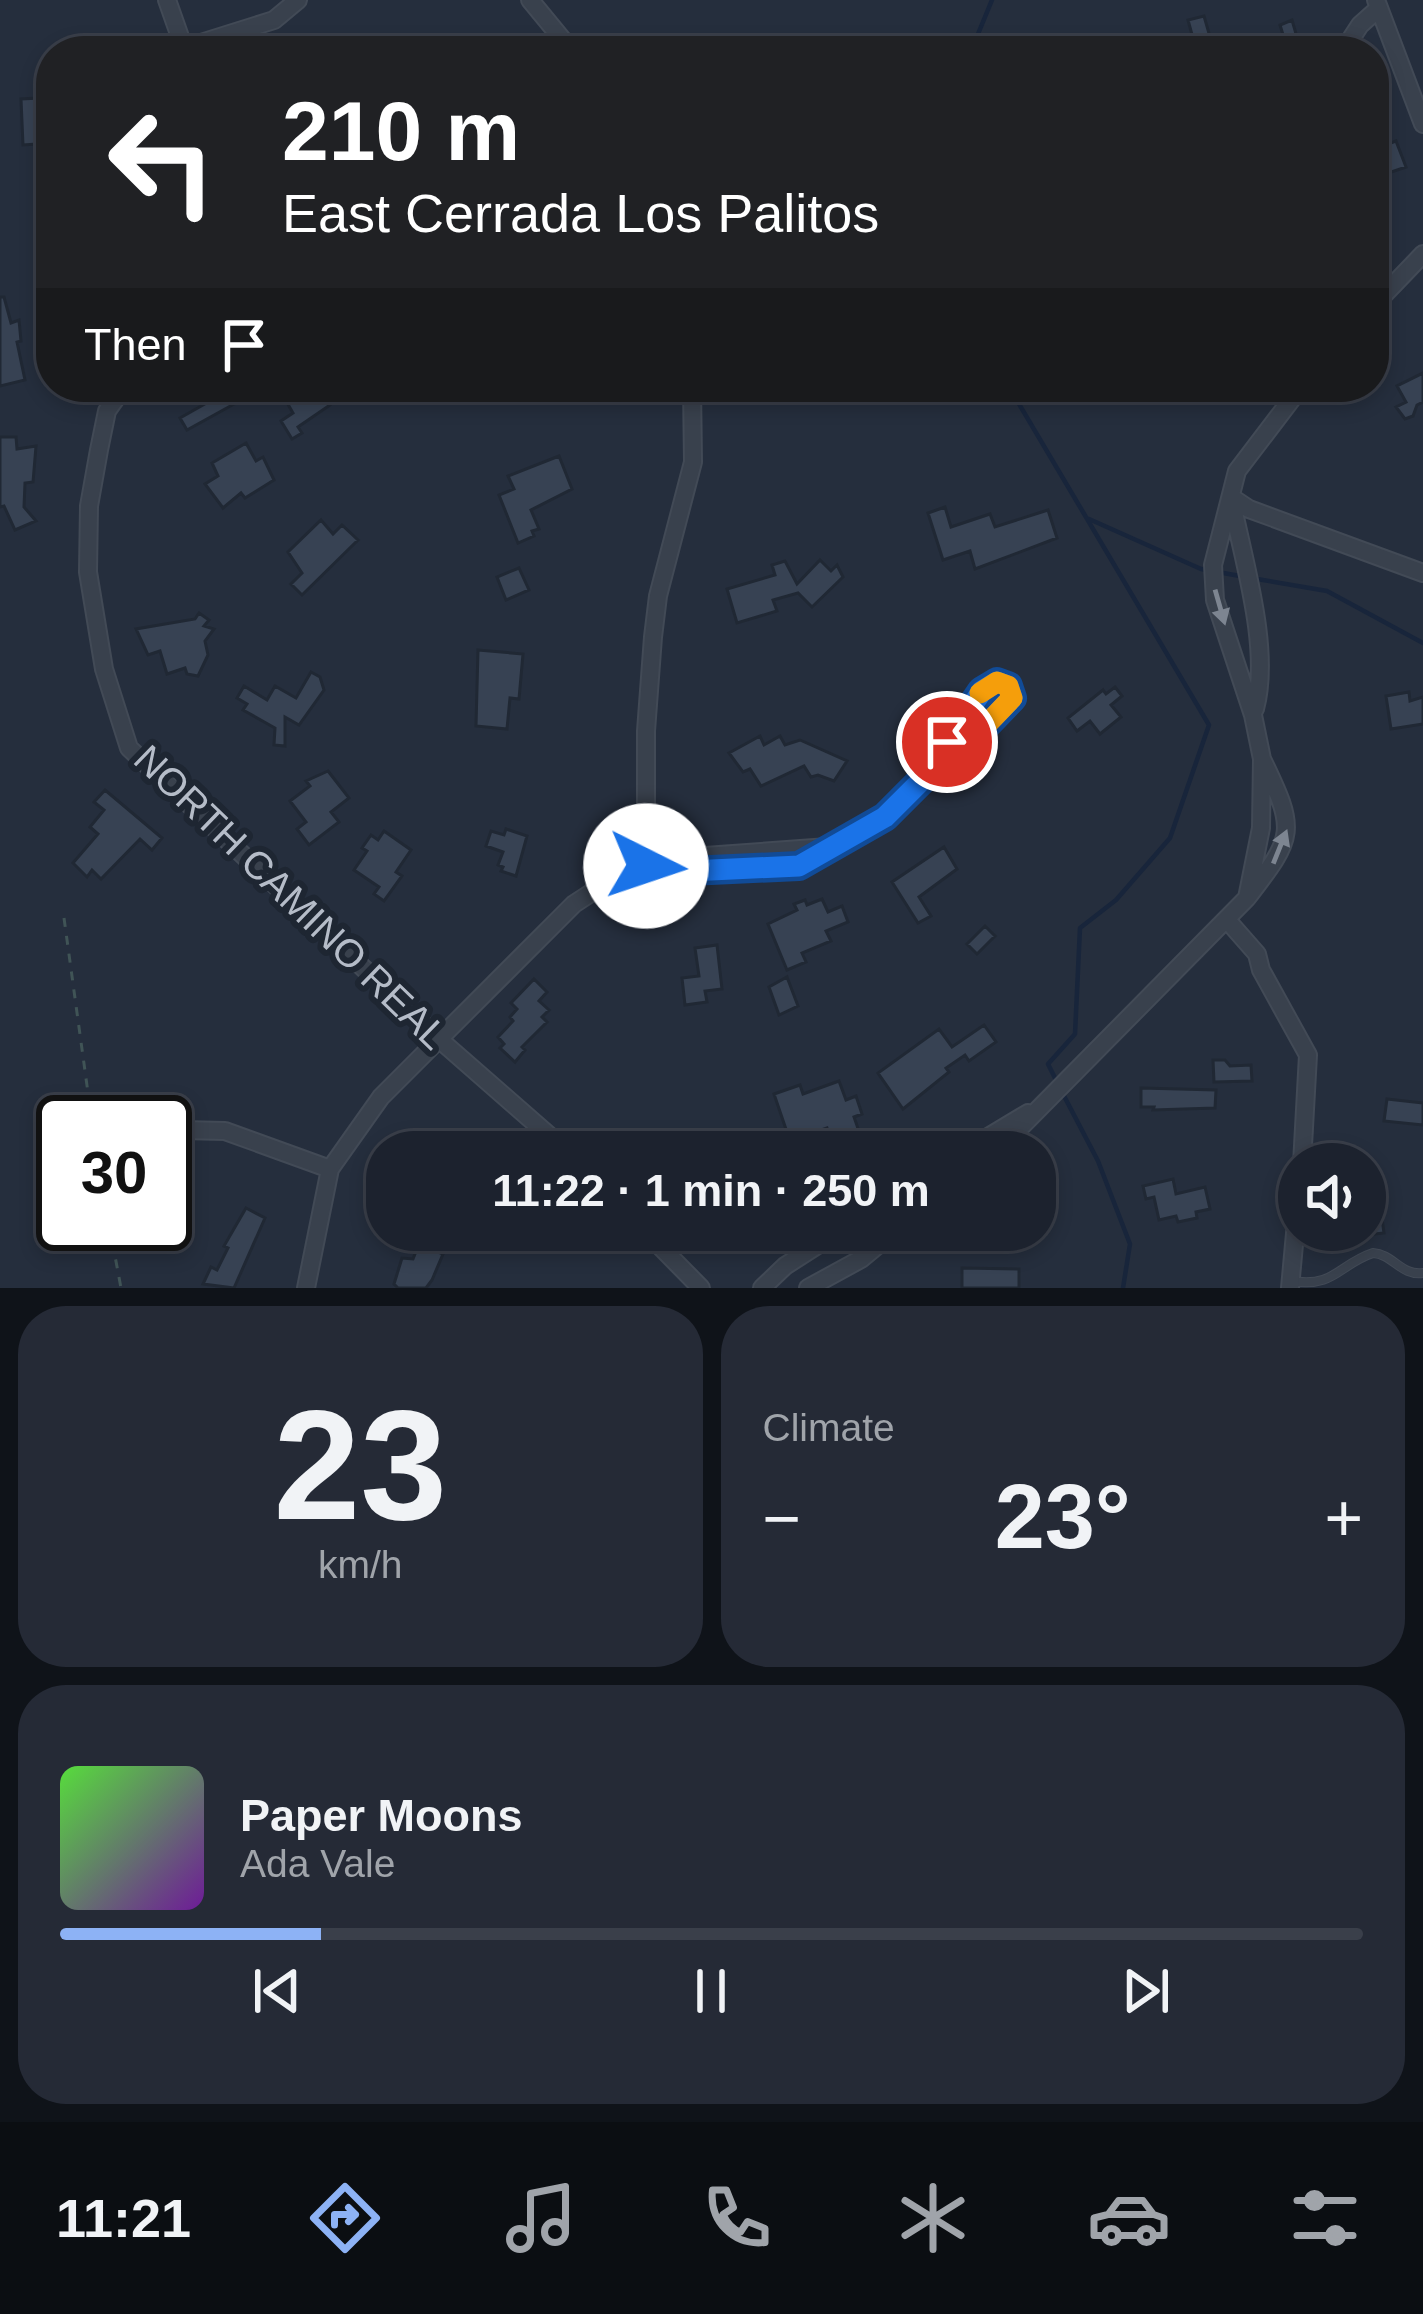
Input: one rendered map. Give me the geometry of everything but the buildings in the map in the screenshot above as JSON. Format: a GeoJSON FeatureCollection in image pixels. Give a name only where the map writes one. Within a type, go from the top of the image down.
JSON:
{"type":"FeatureCollection","features":[{"type":"Feature","properties":{"kind":"street"},"geometry":{"type":"LineString","coordinates":[[167,0],[180,36]]}},
{"type":"Feature","properties":{"kind":"street"},"geometry":{"type":"LineString","coordinates":[[225,36],[274,20],[298,0]]}},
{"type":"Feature","properties":{"kind":"street"},"geometry":{"type":"LineString","coordinates":[[530,0],[560,36]]}},
{"type":"Feature","properties":{"kind":"street"},"geometry":{"type":"LineString","coordinates":[[1353,36],[1378,4],[1423,124]]}},
{"type":"Feature","properties":{"kind":"street"},"geometry":{"type":"LineString","coordinates":[[1389,289],[1423,254]]}},
{"type":"Feature","properties":{"kind":"street","name":"NORTH CAMINO REAL"},"geometry":{"type":"LineString","coordinates":[[113,402],[107,411],[89,506],[88,572],[104,669],[129,748],[440,1040],[544,1131]]}},
{"type":"Feature","properties":{"kind":"street"},"geometry":{"type":"LineString","coordinates":[[651,865],[648,687],[652,637],[693,462],[692,402]]}},
{"type":"Feature","properties":{"kind":"street"},"geometry":{"type":"LineString","coordinates":[[1247,898],[1261,828],[1262,759],[1253,715],[1215,600],[1213,565],[1237,471],[1289,402]]}},
{"type":"Feature","properties":{"kind":"street"},"geometry":{"type":"LineString","coordinates":[[1231,496],[1249,509],[1423,573]]}},
{"type":"Feature","properties":{"kind":"street"},"geometry":{"type":"LineString","coordinates":[[1231,496],[1257,640],[1258,697],[1253,715]]}},
{"type":"Feature","properties":{"kind":"street"},"geometry":{"type":"LineString","coordinates":[[306,1288],[330,1169],[381,1097],[574,904],[607,880],[677,858],[828,847],[885,817],[942,760],[961,751],[1012,698],[1008,686],[997,682],[982,691],[947,742],[942,760]]}},
{"type":"Feature","properties":{"kind":"street"},"geometry":{"type":"LineString","coordinates":[[1016,1131],[1228,921],[1275,862],[1289,835],[1280,794],[1262,759]]}},
{"type":"Feature","properties":{"kind":"street"},"geometry":{"type":"LineString","coordinates":[[1228,921],[1257,954],[1261,970],[1309,1055],[1303,1143]]}},
{"type":"Feature","properties":{"kind":"street"},"geometry":{"type":"LineString","coordinates":[[999,1131],[1035,1110]]}},
{"type":"Feature","properties":{"kind":"street"},"geometry":{"type":"LineString","coordinates":[[192,1130],[226,1131],[330,1169]]}},
{"type":"Feature","properties":{"kind":"street"},"geometry":{"type":"LineString","coordinates":[[664,1251],[700,1288]]}},
{"type":"Feature","properties":{"kind":"street"},"geometry":{"type":"LineString","coordinates":[[762,1288],[808,1251]]}},
{"type":"Feature","properties":{"kind":"street"},"geometry":{"type":"LineString","coordinates":[[808,1288],[871,1251]]}},
{"type":"Feature","properties":{"kind":"street"},"geometry":{"type":"LineString","coordinates":[[1290,1284],[1293,1251]]}},
{"type":"Feature","properties":{"kind":"lane"},"geometry":{"type":"LineString","coordinates":[[1290,1284],[1326,1282],[1372,1253],[1386,1256],[1409,1273],[1423,1273]]}},
{"type":"Feature","properties":{"kind":"path"},"geometry":{"type":"LineString","coordinates":[[64,918],[88,1095]]}},
{"type":"Feature","properties":{"kind":"path"},"geometry":{"type":"LineString","coordinates":[[115,1251],[121,1288]]}},
{"type":"Feature","properties":{"kind":"waterway"},"geometry":{"type":"LineString","coordinates":[[977,36],[992,0]]}},
{"type":"Feature","properties":{"kind":"waterway"},"geometry":{"type":"LineString","coordinates":[[1018,402],[1209,725],[1170,838],[1116,900],[1080,928],[1075,1034],[1048,1064],[1058,1084]]}},
{"type":"Feature","properties":{"kind":"waterway"},"geometry":{"type":"LineString","coordinates":[[1089,519],[1201,569],[1240,576]]}},
{"type":"Feature","properties":{"kind":"waterway"},"geometry":{"type":"LineString","coordinates":[[1251,578],[1327,591],[1423,643]]}},
{"type":"Feature","properties":{"kind":"waterway"},"geometry":{"type":"LineString","coordinates":[[1063,1094],[1098,1161],[1130,1244],[1123,1288]]}},
{"type":"Feature","properties":{"kind":"slow traffic"},"geometry":{"type":"LineString","coordinates":[[969,743],[1012,698],[1008,686],[997,682],[980,693]]}},
{"type":"Feature","properties":{"kind":"route"},"geometry":{"type":"LineString","coordinates":[[646,866],[690,871],[799,866],[885,817],[942,760],[961,751],[994,718],[1012,698],[1008,686],[997,682],[982,691],[947,742]]}}]}
